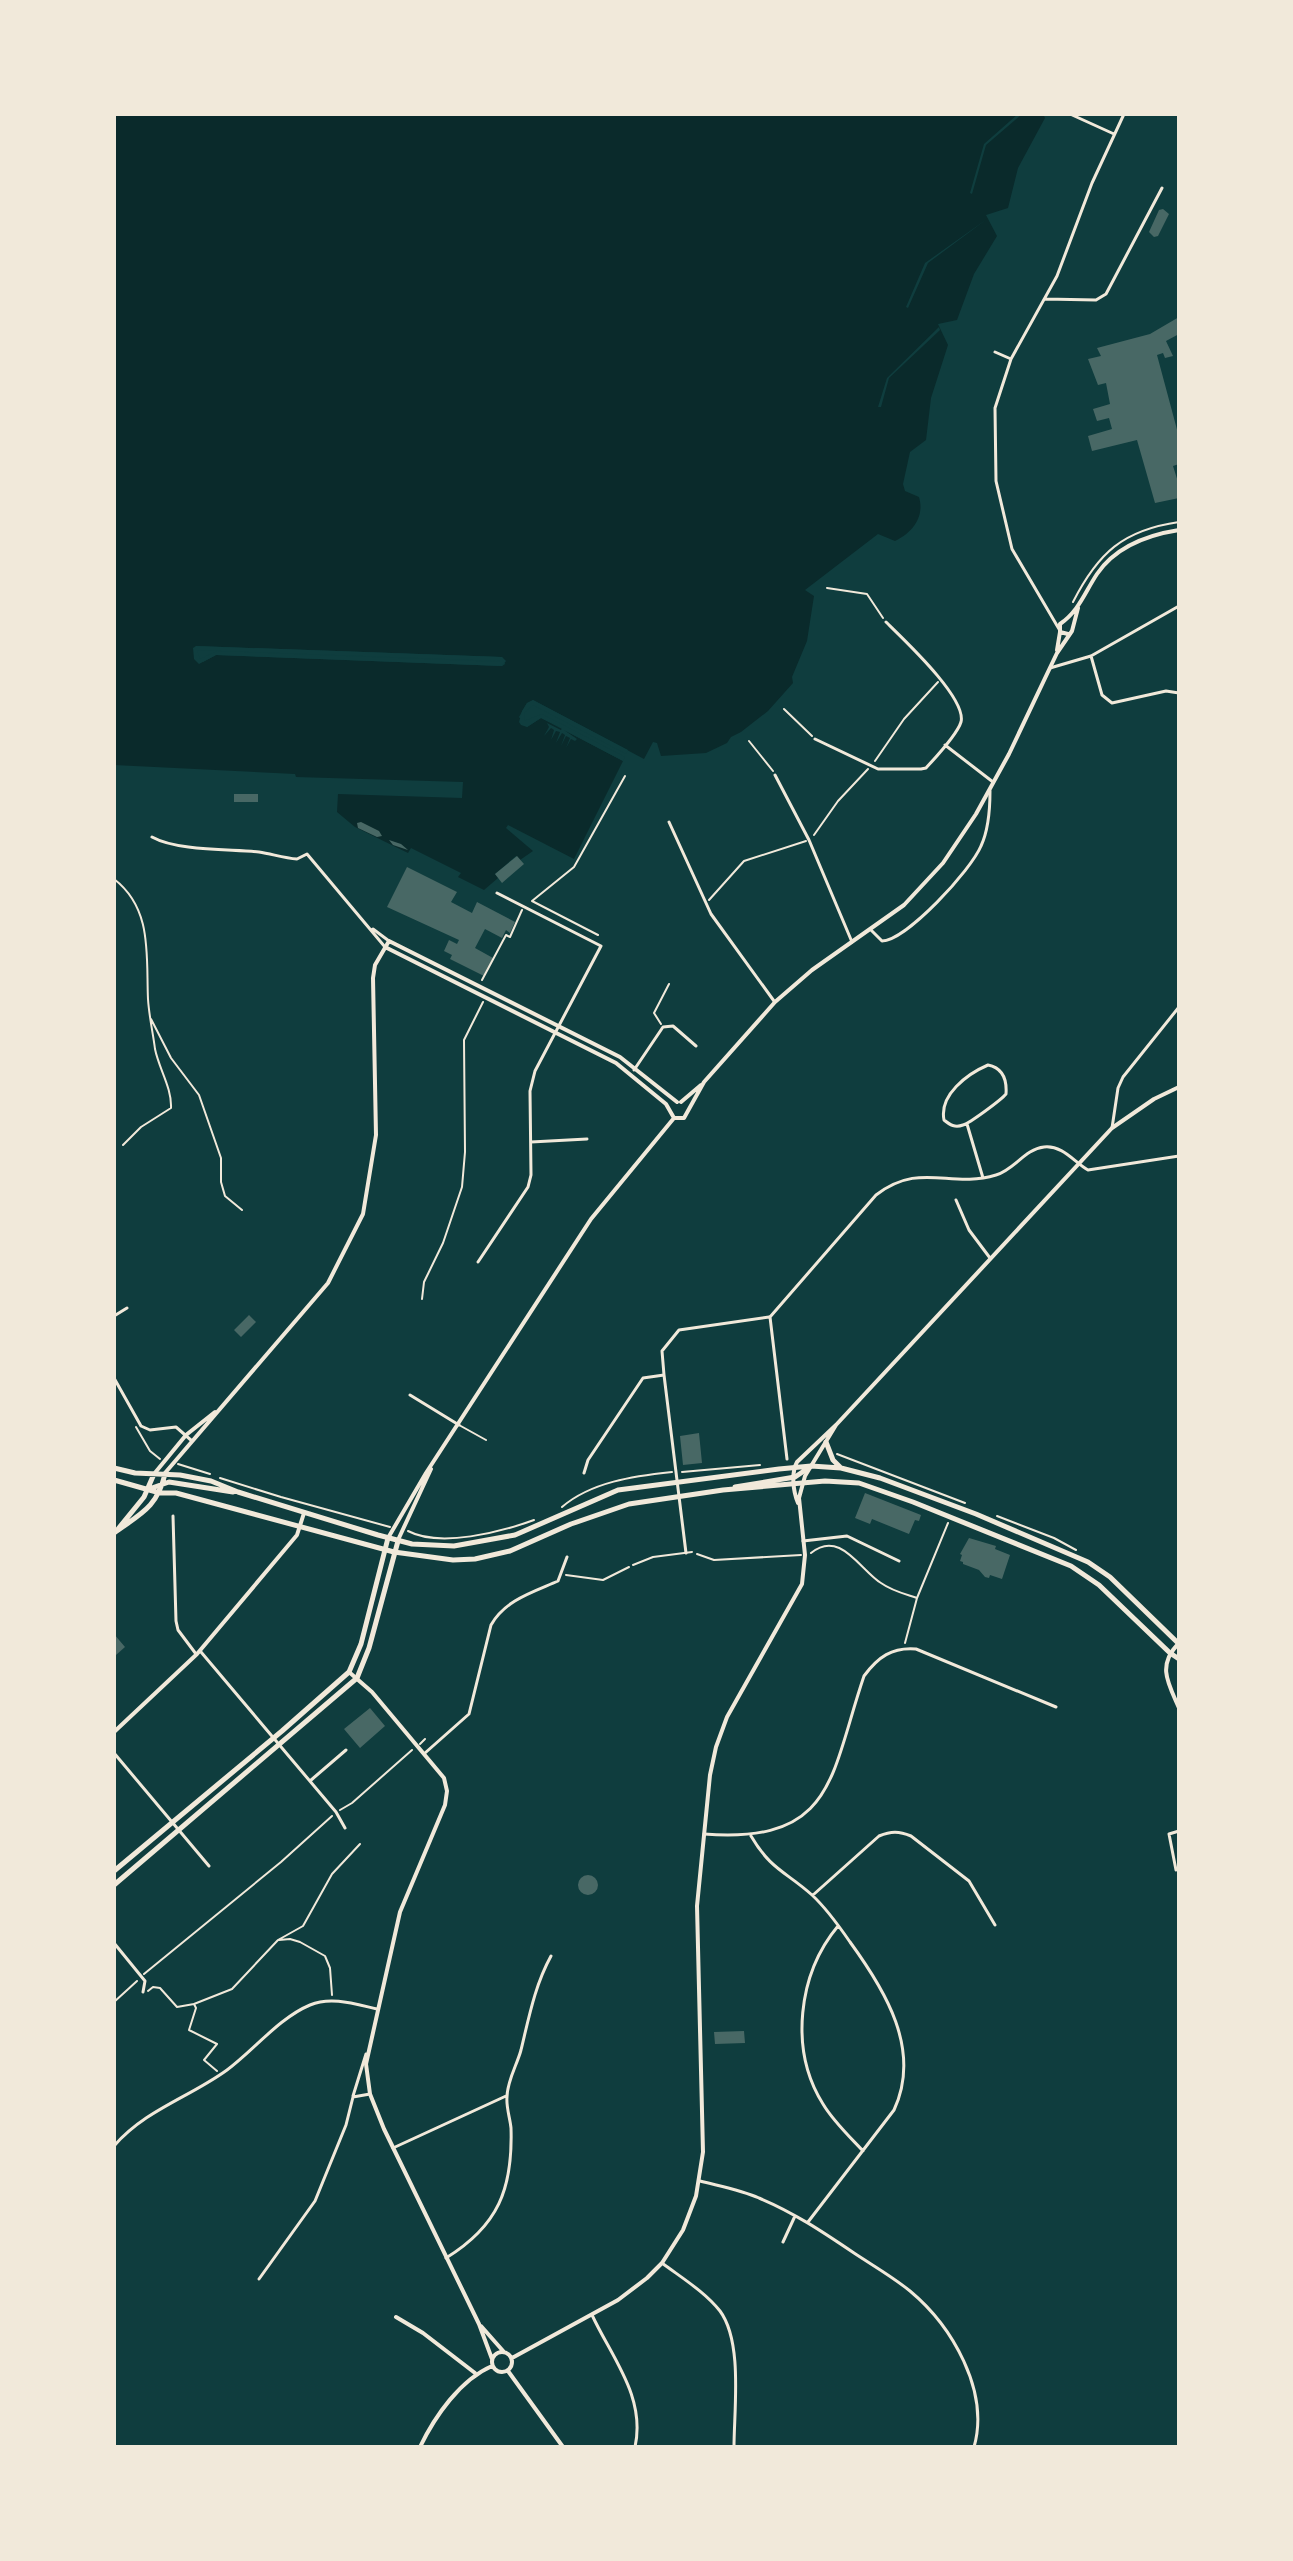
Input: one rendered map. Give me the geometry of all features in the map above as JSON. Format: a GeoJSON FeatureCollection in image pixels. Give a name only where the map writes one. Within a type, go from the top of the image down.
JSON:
{"type":"FeatureCollection","features":[{"type":"Feature","properties":{"kind":"main road"},"geometry":{"type":"LineString","coordinates":[[826,1442],[841,1468]]}},
{"type":"Feature","properties":{"kind":"main road"},"geometry":{"type":"LineString","coordinates":[[723,1490],[752,1482],[795,1477],[811,1466]]}},
{"type":"Feature","properties":{"kind":"main road"},"geometry":{"type":"LineString","coordinates":[[114,1468],[211,1481],[398,1541],[454,1546],[525,1531],[618,1490],[811,1466],[841,1468],[880,1478],[1004,1525],[1088,1562],[1110,1577],[1179,1644]]}},
{"type":"Feature","properties":{"kind":"main road"},"geometry":{"type":"LineString","coordinates":[[149,1490],[154,1474]]}},
{"type":"Feature","properties":{"kind":"main road"},"geometry":{"type":"LineString","coordinates":[[116,1531],[148,1509],[160,1493],[165,1474]]}},
{"type":"Feature","properties":{"kind":"main road"},"geometry":{"type":"LineString","coordinates":[[114,1480],[160,1493],[176,1493],[394,1552],[453,1560],[496,1555],[629,1504],[723,1490],[843,1481],[873,1487],[1055,1558],[1099,1585],[1179,1659]]}},
{"type":"Feature","properties":{"kind":"main road"},"geometry":{"type":"LineString","coordinates":[[116,1531],[149,1490],[163,1482],[238,1492]]}},
{"type":"Feature","properties":{"kind":"main road"},"geometry":{"type":"LineString","coordinates":[[114,1871],[349,1672],[361,1644],[388,1538]]}},
{"type":"Feature","properties":{"kind":"main road"},"geometry":{"type":"LineString","coordinates":[[114,1885],[357,1678],[369,1648],[398,1541]]}},
{"type":"Feature","properties":{"kind":"street"},"geometry":{"type":"LineString","coordinates":[[1070,114],[1114,134]]}},
{"type":"Feature","properties":{"kind":"street"},"geometry":{"type":"LineString","coordinates":[[1068,634],[1060,631],[1050,616],[1012,549],[996,481],[995,408],[1011,359],[1069,250],[1092,183],[1124,114]]}},
{"type":"Feature","properties":{"kind":"street"},"geometry":{"type":"LineString","coordinates":[[1045,299],[1096,300],[1106,294],[1162,188]]}},
{"type":"Feature","properties":{"kind":"street"},"geometry":{"type":"LineString","coordinates":[[995,352],[1011,359]]}},
{"type":"Feature","properties":{"kind":"street"},"geometry":{"type":"LineString","coordinates":[[671,1110],[704,1082],[775,1002],[812,970],[904,905],[943,863],[990,789],[1049,668],[1073,628],[1078,608],[1098,572],[1118,552],[1150,536],[1178,531]]}},
{"type":"Feature","properties":{"kind":"street"},"geometry":{"type":"LineString","coordinates":[[1049,668],[1091,656],[1179,606]]}},
{"type":"Feature","properties":{"kind":"street"},"geometry":{"type":"LineString","coordinates":[[1057,653],[1063,621],[1078,608]]}},
{"type":"Feature","properties":{"kind":"street"},"geometry":{"type":"LineString","coordinates":[[1050,616],[1071,622],[1073,628]]}},
{"type":"Feature","properties":{"kind":"street"},"geometry":{"type":"LineString","coordinates":[[815,739],[870,766],[921,769],[926,768],[962,720],[942,679],[886,622]]}},
{"type":"Feature","properties":{"kind":"street"},"geometry":{"type":"LineString","coordinates":[[1091,656],[1102,695],[1112,703],[1166,691],[1179,693]]}},
{"type":"Feature","properties":{"kind":"street"},"geometry":{"type":"LineString","coordinates":[[945,745],[993,783]]}},
{"type":"Feature","properties":{"kind":"street"},"geometry":{"type":"LineString","coordinates":[[775,775],[809,840],[852,942]]}},
{"type":"Feature","properties":{"kind":"street"},"geometry":{"type":"LineString","coordinates":[[871,930],[882,941],[890,940],[901,934],[948,890],[981,846],[991,810],[990,789]]}},
{"type":"Feature","properties":{"kind":"street"},"geometry":{"type":"LineString","coordinates":[[669,822],[711,914],[775,1002]]}},
{"type":"Feature","properties":{"kind":"street"},"geometry":{"type":"LineString","coordinates":[[152,837],[183,847],[263,853],[297,859],[307,854],[370,927],[389,941],[556,1029],[631,1073],[671,1110],[674,1118]]}},
{"type":"Feature","properties":{"kind":"street"},"geometry":{"type":"LineString","coordinates":[[478,1262],[528,1187],[531,1175],[532,1080],[601,946],[497,893]]}},
{"type":"Feature","properties":{"kind":"street"},"geometry":{"type":"LineString","coordinates":[[370,927],[375,938],[385,947],[620,1057],[688,1108]]}},
{"type":"Feature","properties":{"kind":"street"},"geometry":{"type":"LineString","coordinates":[[165,1474],[328,1283],[363,1214],[376,1135],[373,978],[375,965],[389,941]]}},
{"type":"Feature","properties":{"kind":"street"},"geometry":{"type":"LineString","coordinates":[[1112,1128],[1118,1088],[1123,1077],[1179,1007]]}},
{"type":"Feature","properties":{"kind":"street"},"geometry":{"type":"LineString","coordinates":[[631,1073],[663,1027],[673,1026],[696,1046]]}},
{"type":"Feature","properties":{"kind":"street"},"geometry":{"type":"LineString","coordinates":[[988,1065],[994,1066],[1004,1076],[1006,1094],[967,1123],[957,1126],[944,1120],[943,1105],[948,1096],[974,1073],[988,1065]]}},
{"type":"Feature","properties":{"kind":"street"},"geometry":{"type":"LineString","coordinates":[[674,1118],[684,1118],[704,1082]]}},
{"type":"Feature","properties":{"kind":"street"},"geometry":{"type":"LineString","coordinates":[[512,2358],[632,2291],[662,2263],[683,2230],[699,2181],[703,2152],[697,1906],[710,1775],[716,1747],[734,1704],[796,1600],[802,1584],[805,1555],[794,1493],[794,1468],[1112,1128],[1154,1099],[1179,1087]]}},
{"type":"Feature","properties":{"kind":"street"},"geometry":{"type":"LineString","coordinates":[[388,1538],[591,1219],[674,1118]]}},
{"type":"Feature","properties":{"kind":"street"},"geometry":{"type":"LineString","coordinates":[[967,1123],[983,1178]]}},
{"type":"Feature","properties":{"kind":"street"},"geometry":{"type":"LineString","coordinates":[[531,1142],[587,1139]]}},
{"type":"Feature","properties":{"kind":"street"},"geometry":{"type":"LineString","coordinates":[[686,1553],[662,1351],[679,1330],[770,1317],[876,1195],[900,1181],[923,1176],[961,1180],[1000,1175],[1028,1153],[1044,1147],[1063,1151],[1088,1170],[1179,1156]]}},
{"type":"Feature","properties":{"kind":"street"},"geometry":{"type":"LineString","coordinates":[[956,1200],[969,1230],[990,1258]]}},
{"type":"Feature","properties":{"kind":"street"},"geometry":{"type":"LineString","coordinates":[[114,1316],[127,1308]]}},
{"type":"Feature","properties":{"kind":"street"},"geometry":{"type":"LineString","coordinates":[[770,1317],[787,1459]]}},
{"type":"Feature","properties":{"kind":"street"},"geometry":{"type":"LineString","coordinates":[[584,1473],[588,1460],[643,1378],[664,1375]]}},
{"type":"Feature","properties":{"kind":"street"},"geometry":{"type":"LineString","coordinates":[[114,1378],[141,1426],[150,1430],[176,1427],[192,1441]]}},
{"type":"Feature","properties":{"kind":"street"},"geometry":{"type":"LineString","coordinates":[[410,1395],[459,1425]]}},
{"type":"Feature","properties":{"kind":"street"},"geometry":{"type":"LineString","coordinates":[[154,1474],[186,1435],[217,1411]]}},
{"type":"Feature","properties":{"kind":"street"},"geometry":{"type":"LineString","coordinates":[[798,1505],[802,1483],[836,1425]]}},
{"type":"Feature","properties":{"kind":"street"},"geometry":{"type":"LineString","coordinates":[[398,1541],[430,1475],[431,1466]]}},
{"type":"Feature","properties":{"kind":"street"},"geometry":{"type":"LineString","coordinates":[[114,1732],[198,1653],[297,1535],[304,1513]]}},
{"type":"Feature","properties":{"kind":"street"},"geometry":{"type":"LineString","coordinates":[[173,1516],[178,1630],[310,1781],[345,1828]]}},
{"type":"Feature","properties":{"kind":"street"},"geometry":{"type":"LineString","coordinates":[[803,1541],[847,1536],[899,1561]]}},
{"type":"Feature","properties":{"kind":"street"},"geometry":{"type":"LineString","coordinates":[[425,1753],[469,1714],[491,1625],[498,1613],[507,1604],[558,1581],[567,1557]]}},
{"type":"Feature","properties":{"kind":"street"},"geometry":{"type":"LineString","coordinates":[[1179,1644],[1166,1659],[1166,1674],[1179,1708]]}},
{"type":"Feature","properties":{"kind":"street"},"geometry":{"type":"LineString","coordinates":[[704,1834],[751,1836],[784,1827],[814,1806],[835,1767],[864,1676],[884,1654],[903,1648],[916,1649],[1056,1707]]}},
{"type":"Feature","properties":{"kind":"street"},"geometry":{"type":"LineString","coordinates":[[259,2279],[315,2201],[346,2125],[400,1912],[447,1795],[444,1778],[425,1753],[372,1692],[349,1672]]}},
{"type":"Feature","properties":{"kind":"street"},"geometry":{"type":"LineString","coordinates":[[310,1781],[346,1750]]}},
{"type":"Feature","properties":{"kind":"street"},"geometry":{"type":"LineString","coordinates":[[114,1753],[209,1866]]}},
{"type":"Feature","properties":{"kind":"street"},"geometry":{"type":"LineString","coordinates":[[1176,1870],[1169,1834],[1179,1831]]}},
{"type":"Feature","properties":{"kind":"street"},"geometry":{"type":"LineString","coordinates":[[813,1895],[879,1836],[902,1832],[969,1881],[995,1925]]}},
{"type":"Feature","properties":{"kind":"street"},"geometry":{"type":"LineString","coordinates":[[751,1836],[772,1866],[813,1895],[888,2000],[894,2014],[905,2070],[902,2094],[894,2110],[808,2222]]}},
{"type":"Feature","properties":{"kind":"street"},"geometry":{"type":"LineString","coordinates":[[838,1926],[827,1939],[808,1980],[803,1999],[805,2047],[808,2070],[823,2105],[864,2152]]}},
{"type":"Feature","properties":{"kind":"street"},"geometry":{"type":"LineString","coordinates":[[115,1945],[141,1976],[145,1983],[143,1992]]}},
{"type":"Feature","properties":{"kind":"street"},"geometry":{"type":"LineString","coordinates":[[446,2258],[468,2244],[493,2218],[504,2192],[511,2127],[507,2096],[542,1972],[551,1956]]}},
{"type":"Feature","properties":{"kind":"street"},"geometry":{"type":"LineString","coordinates":[[114,2146],[144,2118],[222,2074],[308,2005],[332,2000],[377,2009]]}},
{"type":"Feature","properties":{"kind":"street"},"geometry":{"type":"LineString","coordinates":[[366,2054],[370,2094],[393,2148],[479,2324],[492,2366],[499,2372],[508,2371],[512,2358],[479,2324]]}},
{"type":"Feature","properties":{"kind":"street"},"geometry":{"type":"LineString","coordinates":[[353,2097],[370,2094]]}},
{"type":"Feature","properties":{"kind":"street"},"geometry":{"type":"LineString","coordinates":[[393,2148],[507,2096]]}},
{"type":"Feature","properties":{"kind":"street"},"geometry":{"type":"LineString","coordinates":[[699,2181],[756,2196],[795,2215],[910,2291],[938,2319],[966,2366],[973,2385],[977,2419],[974,2447]]}},
{"type":"Feature","properties":{"kind":"street"},"geometry":{"type":"LineString","coordinates":[[783,2242],[795,2215]]}},
{"type":"Feature","properties":{"kind":"street"},"geometry":{"type":"LineString","coordinates":[[662,2263],[707,2298],[722,2314],[731,2335],[734,2355],[734,2447]]}},
{"type":"Feature","properties":{"kind":"street"},"geometry":{"type":"LineString","coordinates":[[592,2315],[634,2398],[638,2431],[635,2447]]}},
{"type":"Feature","properties":{"kind":"street"},"geometry":{"type":"LineString","coordinates":[[396,2317],[423,2333],[475,2373]]}},
{"type":"Feature","properties":{"kind":"street"},"geometry":{"type":"LineString","coordinates":[[492,2359],[496,2354],[505,2352]]}},
{"type":"Feature","properties":{"kind":"street"},"geometry":{"type":"LineString","coordinates":[[420,2447],[440,2413],[475,2373],[492,2366]]}},
{"type":"Feature","properties":{"kind":"street"},"geometry":{"type":"LineString","coordinates":[[508,2371],[563,2447]]}},
{"type":"Feature","properties":{"kind":"lane"},"geometry":{"type":"LineString","coordinates":[[459,1425],[486,1440]]}},
{"type":"Feature","properties":{"kind":"lane"},"geometry":{"type":"LineString","coordinates":[[633,1565],[653,1557],[692,1552]]}},
{"type":"Feature","properties":{"kind":"path"},"geometry":{"type":"LineString","coordinates":[[827,588],[867,594],[886,622]]}},
{"type":"Feature","properties":{"kind":"path"},"geometry":{"type":"LineString","coordinates":[[708,901],[744,861],[809,840],[904,719],[942,679]]}},
{"type":"Feature","properties":{"kind":"path"},"geometry":{"type":"LineString","coordinates":[[784,709],[815,739]]}},
{"type":"Feature","properties":{"kind":"path"},"geometry":{"type":"LineString","coordinates":[[749,741],[775,775]]}},
{"type":"Feature","properties":{"kind":"path"},"geometry":{"type":"LineString","coordinates":[[598,935],[532,901],[574,867],[625,776]]}},
{"type":"Feature","properties":{"kind":"path"},"geometry":{"type":"LineString","coordinates":[[114,879],[135,903],[146,931],[156,1053],[171,1097],[171,1108],[141,1127],[123,1145]]}},
{"type":"Feature","properties":{"kind":"path"},"geometry":{"type":"LineString","coordinates":[[481,981],[486,978],[506,935],[510,937],[524,907]]}},
{"type":"Feature","properties":{"kind":"path"},"geometry":{"type":"LineString","coordinates":[[663,1027],[654,1013],[669,984]]}},
{"type":"Feature","properties":{"kind":"path"},"geometry":{"type":"LineString","coordinates":[[422,1299],[424,1282],[451,1223],[462,1187],[465,1152],[464,1040],[483,1002]]}},
{"type":"Feature","properties":{"kind":"path"},"geometry":{"type":"LineString","coordinates":[[151,1018],[171,1058],[199,1095],[221,1158],[221,1182],[225,1196],[242,1210]]}},
{"type":"Feature","properties":{"kind":"path"},"geometry":{"type":"LineString","coordinates":[[137,1429],[155,1457]]}},
{"type":"Feature","properties":{"kind":"path"},"geometry":{"type":"LineString","coordinates":[[173,1463],[281,1497],[393,1527]]}},
{"type":"Feature","properties":{"kind":"path"},"geometry":{"type":"LineString","coordinates":[[556,1510],[581,1494],[612,1482],[675,1472],[759,1465]]}},
{"type":"Feature","properties":{"kind":"path"},"geometry":{"type":"LineString","coordinates":[[403,1530],[426,1537],[474,1536],[536,1519]]}},
{"type":"Feature","properties":{"kind":"path"},"geometry":{"type":"LineString","coordinates":[[903,1648],[917,1598],[948,1523]]}},
{"type":"Feature","properties":{"kind":"path"},"geometry":{"type":"LineString","coordinates":[[692,1552],[714,1560],[770,1559],[805,1555],[825,1547],[843,1549],[852,1554],[879,1583],[917,1598]]}},
{"type":"Feature","properties":{"kind":"path"},"geometry":{"type":"LineString","coordinates":[[562,1574],[603,1580],[633,1565]]}},
{"type":"Feature","properties":{"kind":"path"},"geometry":{"type":"LineString","coordinates":[[114,2002],[141,1976],[425,1739]]}},
{"type":"Feature","properties":{"kind":"path"},"geometry":{"type":"LineString","coordinates":[[143,1992],[157,1986],[177,2007],[194,2004],[232,1989],[278,1940],[303,1926],[332,1874],[360,1844]]}},
{"type":"Feature","properties":{"kind":"path"},"geometry":{"type":"LineString","coordinates":[[278,1940],[300,1942],[325,1956],[330,1968],[332,2000]]}},
{"type":"Feature","properties":{"kind":"path"},"geometry":{"type":"LineString","coordinates":[[194,2004],[196,2008],[189,2030],[216,2042],[217,2046],[204,2060],[222,2074]]}},
{"type":"Feature","properties":{"kind":"water"},"geometry":{"type":"Polygon","coordinates":[[[114,114],[1043,114],[1045,118],[1018,168],[1008,208],[986,215],[997,236],[974,274],[957,320],[938,324],[948,345],[931,398],[926,440],[910,452],[903,484],[905,491],[919,497],[919,518],[907,534],[895,541],[878,534],[805,590],[814,596],[807,641],[792,677],[793,683],[768,711],[727,743],[706,753],[661,756],[657,743],[653,742],[644,759],[533,700],[527,703],[519,717],[527,727],[541,718],[623,761],[574,859],[508,825],[506,828],[533,851],[520,860],[516,856],[495,874],[498,878],[484,890],[458,877],[461,873],[411,848],[408,853],[355,827],[337,812],[338,794],[462,798],[463,782],[296,777],[295,774],[114,765],[114,114]],[[196,646],[194,658],[203,662],[216,655],[502,666],[505,664],[502,657],[196,646]]]}},
{"type":"Feature","properties":{"kind":"pier"},"geometry":{"type":"Polygon","coordinates":[[[1018,114],[1022,114],[986,145],[970,193],[984,144],[1018,114]]]}},
{"type":"Feature","properties":{"kind":"pier"},"geometry":{"type":"Polygon","coordinates":[[[987,219],[928,263],[906,307],[925,263],[987,219]]]}},
{"type":"Feature","properties":{"kind":"pier"},"geometry":{"type":"Polygon","coordinates":[[[939,327],[940,330],[889,378],[881,407],[878,407],[887,378],[939,327]]]}},
{"type":"Feature","properties":{"kind":"pier"},"geometry":{"type":"Polygon","coordinates":[[[193,648],[502,657],[506,661],[502,666],[216,655],[199,664],[194,659],[193,648]],[[197,650],[200,659],[217,651],[501,661],[197,650]]]}},
{"type":"Feature","properties":{"kind":"pier"},"geometry":{"type":"Polygon","coordinates":[[[533,700],[628,750],[626,754],[533,705],[525,712],[524,721],[542,714],[625,757],[623,761],[564,730],[577,739],[571,739],[566,748],[570,738],[566,736],[561,746],[565,735],[562,733],[556,743],[560,732],[556,731],[551,740],[554,730],[551,728],[544,736],[549,727],[547,723],[562,728],[541,718],[527,727],[521,725],[522,711],[533,700]]]}},
{"type":"Feature","properties":{"kind":"building"},"geometry":{"type":"Polygon","coordinates":[[[1163,209],[1169,214],[1158,236],[1154,237],[1149,232],[1159,210],[1163,209]]]}},
{"type":"Feature","properties":{"kind":"building"},"geometry":{"type":"Polygon","coordinates":[[[1179,317],[1179,334],[1166,341],[1173,356],[1165,358],[1163,353],[1157,355],[1179,437],[1179,464],[1173,466],[1179,498],[1155,503],[1137,440],[1092,451],[1088,436],[1112,429],[1109,418],[1097,421],[1093,409],[1110,404],[1106,383],[1098,385],[1088,359],[1101,356],[1097,348],[1150,334],[1179,317]]]}},
{"type":"Feature","properties":{"kind":"building"},"geometry":{"type":"Polygon","coordinates":[[[234,794],[258,794],[258,802],[234,802],[234,794]]]}},
{"type":"Feature","properties":{"kind":"building"},"geometry":{"type":"Polygon","coordinates":[[[357,823],[379,831],[382,836],[377,837],[358,828],[357,823]]]}},
{"type":"Feature","properties":{"kind":"building"},"geometry":{"type":"Polygon","coordinates":[[[389,840],[401,844],[408,850],[393,845],[389,840]]]}},
{"type":"Feature","properties":{"kind":"building"},"geometry":{"type":"Polygon","coordinates":[[[517,856],[524,864],[502,883],[495,874],[517,856]]]}},
{"type":"Feature","properties":{"kind":"building"},"geometry":{"type":"Polygon","coordinates":[[[407,867],[457,892],[451,902],[472,913],[477,902],[515,922],[510,933],[506,930],[502,938],[485,929],[475,948],[493,958],[484,976],[450,959],[452,955],[444,951],[449,940],[457,944],[459,940],[387,907],[407,867]]]}},
{"type":"Feature","properties":{"kind":"building"},"geometry":{"type":"Polygon","coordinates":[[[249,1315],[256,1322],[241,1337],[234,1330],[249,1315]]]}},
{"type":"Feature","properties":{"kind":"building"},"geometry":{"type":"Polygon","coordinates":[[[699,1433],[702,1463],[683,1465],[680,1436],[699,1433]]]}},
{"type":"Feature","properties":{"kind":"building"},"geometry":{"type":"Polygon","coordinates":[[[865,1493],[921,1515],[919,1521],[915,1520],[909,1534],[872,1519],[870,1524],[855,1518],[865,1493]]]}},
{"type":"Feature","properties":{"kind":"building"},"geometry":{"type":"Polygon","coordinates":[[[969,1538],[996,1546],[995,1549],[1010,1555],[1002,1579],[990,1575],[989,1578],[985,1577],[979,1570],[960,1561],[960,1554],[969,1538]]]}},
{"type":"Feature","properties":{"kind":"building"},"geometry":{"type":"Polygon","coordinates":[[[114,1634],[125,1647],[116,1655],[114,1652],[114,1634]]]}},
{"type":"Feature","properties":{"kind":"building"},"geometry":{"type":"Polygon","coordinates":[[[370,1708],[385,1726],[360,1748],[344,1729],[370,1708]]]}},
{"type":"Feature","properties":{"kind":"building"},"geometry":{"type":"Polygon","coordinates":[[[588,1875],[595,1878],[598,1885],[595,1892],[588,1895],[581,1892],[578,1885],[581,1878],[588,1875]]]}},
{"type":"Feature","properties":{"kind":"building"},"geometry":{"type":"Polygon","coordinates":[[[744,2031],[745,2043],[715,2044],[714,2032],[744,2031]]]}}]}
